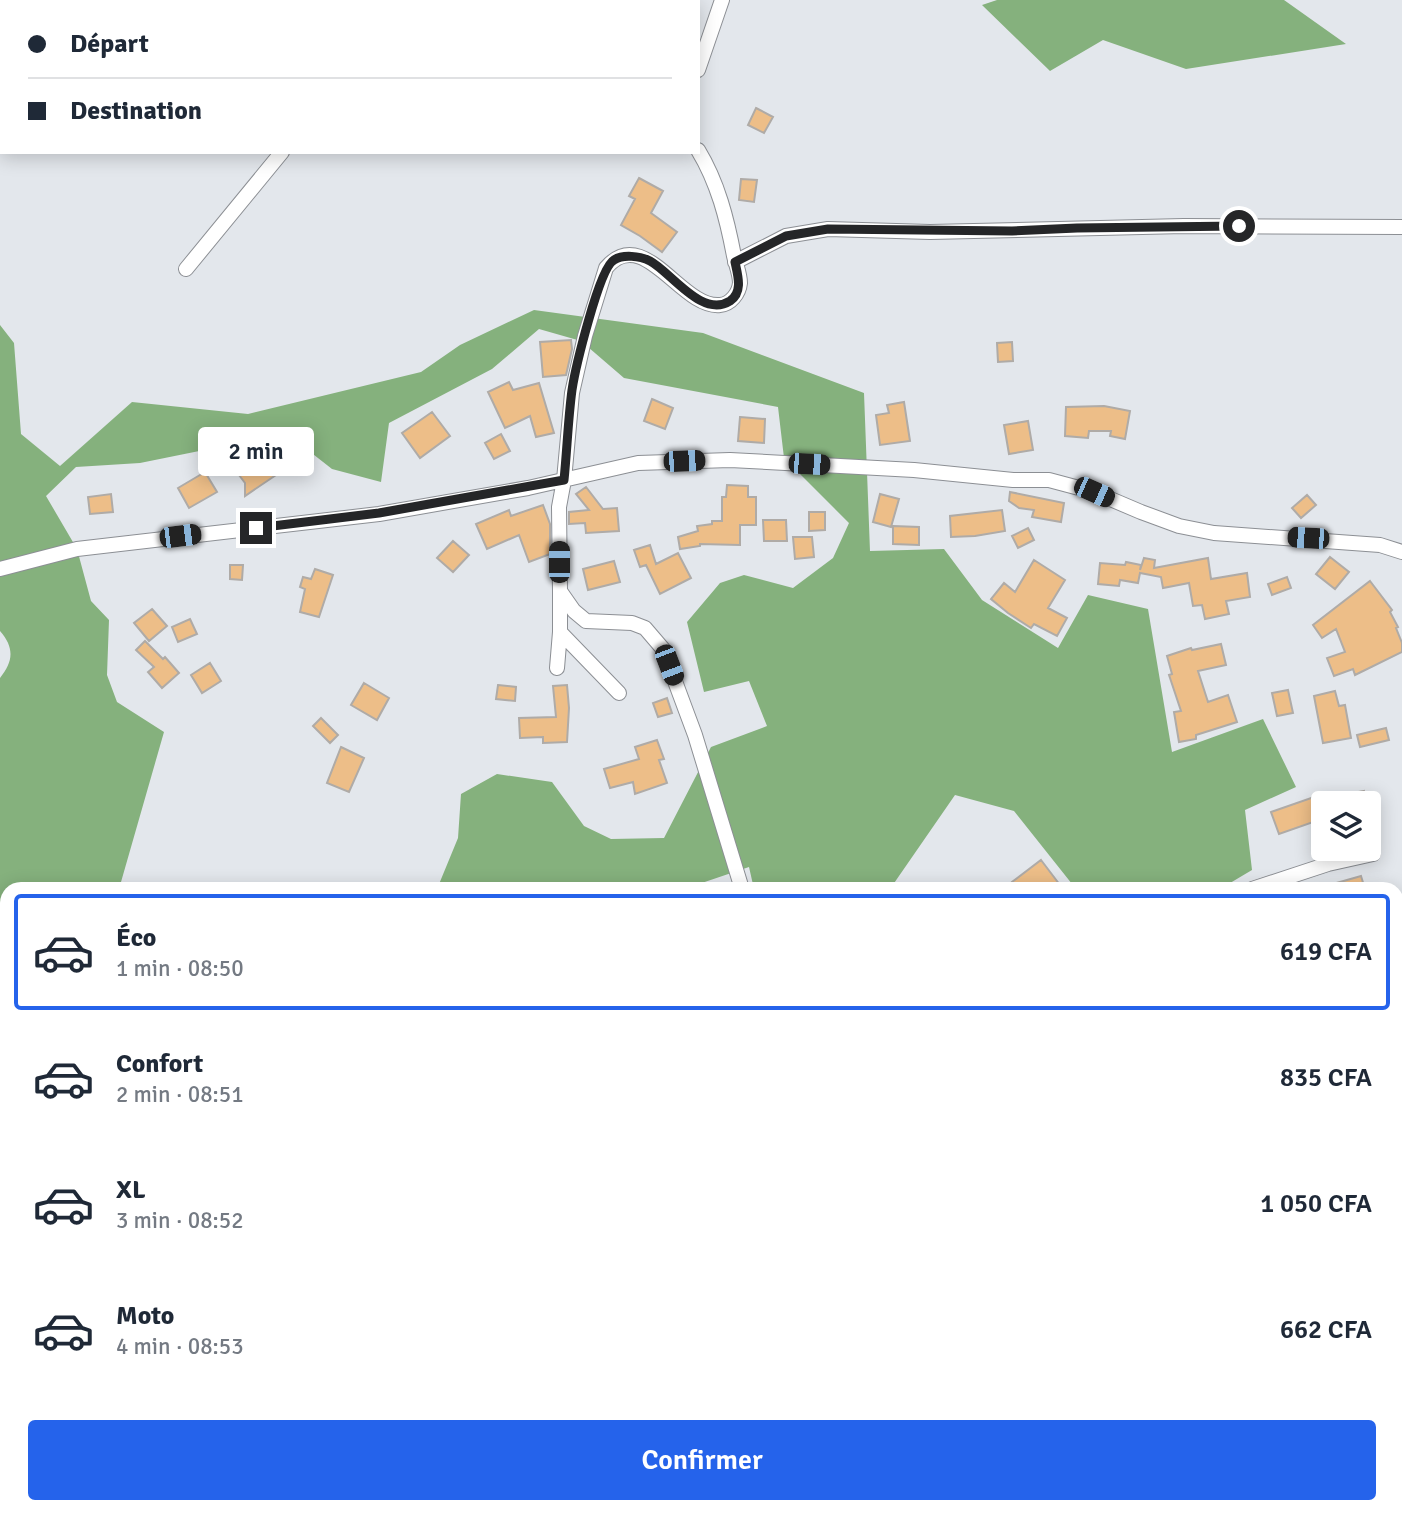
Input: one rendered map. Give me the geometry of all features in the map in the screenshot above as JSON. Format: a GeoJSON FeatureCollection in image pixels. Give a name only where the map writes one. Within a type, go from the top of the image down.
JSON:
{"type":"FeatureCollection","features":[{"type":"Feature","properties":{"kind":"street"},"geometry":{"type":"LineString","coordinates":[[700,64],[723,0]]}},
{"type":"Feature","properties":{"kind":"street"},"geometry":{"type":"LineString","coordinates":[[186,269],[280,154]]}},
{"type":"Feature","properties":{"kind":"street"},"geometry":{"type":"LineString","coordinates":[[556,668],[560,632],[559,508],[575,373],[606,268],[613,260],[628,256],[647,260],[703,302],[721,305],[732,300],[740,282],[721,197],[700,154]]}},
{"type":"Feature","properties":{"kind":"street"},"geometry":{"type":"LineString","coordinates":[[735,262],[786,236],[828,229],[944,232],[1184,226],[1402,227]]}},
{"type":"Feature","properties":{"kind":"street"},"geometry":{"type":"LineString","coordinates":[[0,569],[78,549],[379,513],[564,480],[638,463],[730,460],[914,470],[1013,480],[1049,480],[1094,492],[1179,526],[1214,533],[1380,545],[1402,552]]}},
{"type":"Feature","properties":{"kind":"street"},"geometry":{"type":"LineString","coordinates":[[560,591],[574,611],[586,621],[639,625],[645,628],[663,649],[695,735],[740,882]]}},
{"type":"Feature","properties":{"kind":"street"},"geometry":{"type":"LineString","coordinates":[[560,632],[620,693]]}},
{"type":"Feature","properties":{"kind":"street"},"geometry":{"type":"LineString","coordinates":[[1273,882],[1342,861]]}},
{"type":"Feature","properties":{"kind":"green space"},"geometry":{"type":"Polygon","coordinates":[[[997,0],[1284,0],[1346,44],[1186,69],[1103,40],[1050,71],[982,5],[997,0]]]}},
{"type":"Feature","properties":{"kind":"green space"},"geometry":{"type":"Polygon","coordinates":[[[534,310],[703,333],[864,393],[870,551],[944,549],[982,600],[1058,648],[1088,595],[1148,609],[1172,752],[1263,719],[1296,787],[1245,810],[1252,870],[1232,882],[1070,882],[1014,811],[955,795],[895,882],[752,882],[749,867],[705,882],[440,882],[458,838],[461,794],[497,774],[552,782],[584,826],[611,839],[664,838],[711,747],[767,726],[749,681],[704,692],[687,622],[720,583],[744,575],[793,588],[833,558],[849,523],[784,458],[778,407],[624,378],[581,341],[539,329],[492,369],[389,423],[381,482],[332,469],[295,440],[268,437],[140,463],[76,467],[46,496],[77,549],[91,601],[109,620],[107,675],[117,702],[164,732],[121,882],[0,882],[0,678],[10,661],[10,649],[0,631],[0,325],[14,343],[21,434],[60,466],[132,402],[248,414],[421,372],[460,345],[534,310]]]}},
{"type":"Feature","properties":{"kind":"building"},"geometry":{"type":"Polygon","coordinates":[[[756,108],[773,117],[764,133],[748,125],[756,108]]]}},
{"type":"Feature","properties":{"kind":"building"},"geometry":{"type":"Polygon","coordinates":[[[639,178],[663,191],[651,213],[677,232],[662,252],[621,225],[635,199],[629,196],[639,178]]]}},
{"type":"Feature","properties":{"kind":"building"},"geometry":{"type":"Polygon","coordinates":[[[741,179],[757,180],[754,202],[739,200],[741,179]]]}},
{"type":"Feature","properties":{"kind":"building"},"geometry":{"type":"Polygon","coordinates":[[[571,340],[572,349],[566,375],[543,377],[540,342],[571,340]]]}},
{"type":"Feature","properties":{"kind":"building"},"geometry":{"type":"Polygon","coordinates":[[[1012,342],[1013,361],[998,362],[997,343],[1012,342]]]}},
{"type":"Feature","properties":{"kind":"building"},"geometry":{"type":"Polygon","coordinates":[[[509,382],[513,390],[539,383],[554,433],[536,437],[530,416],[505,428],[488,392],[509,382]]]}},
{"type":"Feature","properties":{"kind":"building"},"geometry":{"type":"Polygon","coordinates":[[[652,399],[673,408],[665,429],[644,421],[652,399]]]}},
{"type":"Feature","properties":{"kind":"building"},"geometry":{"type":"Polygon","coordinates":[[[904,402],[910,441],[880,445],[876,415],[889,413],[887,405],[904,402]]]}},
{"type":"Feature","properties":{"kind":"building"},"geometry":{"type":"Polygon","coordinates":[[[1104,406],[1130,411],[1125,439],[1110,436],[1111,431],[1089,431],[1088,438],[1065,436],[1066,407],[1104,406]]]}},
{"type":"Feature","properties":{"kind":"building"},"geometry":{"type":"Polygon","coordinates":[[[432,412],[450,436],[420,458],[402,433],[432,412]]]}},
{"type":"Feature","properties":{"kind":"building"},"geometry":{"type":"Polygon","coordinates":[[[740,417],[765,419],[764,443],[738,441],[740,417]]]}},
{"type":"Feature","properties":{"kind":"building"},"geometry":{"type":"Polygon","coordinates":[[[1028,421],[1033,450],[1009,454],[1004,425],[1028,421]]]}},
{"type":"Feature","properties":{"kind":"building"},"geometry":{"type":"Polygon","coordinates":[[[501,434],[510,451],[494,459],[485,443],[501,434]]]}},
{"type":"Feature","properties":{"kind":"building"},"geometry":{"type":"Polygon","coordinates":[[[262,453],[276,475],[245,496],[245,483],[236,471],[262,453]]]}},
{"type":"Feature","properties":{"kind":"building"},"geometry":{"type":"Polygon","coordinates":[[[205,472],[217,492],[189,508],[178,488],[205,472]]]}},
{"type":"Feature","properties":{"kind":"building"},"geometry":{"type":"Polygon","coordinates":[[[727,485],[748,486],[748,497],[756,497],[756,525],[740,525],[740,545],[700,544],[680,549],[678,537],[698,531],[697,526],[722,521],[722,497],[726,497],[727,485]]]}},
{"type":"Feature","properties":{"kind":"building"},"geometry":{"type":"Polygon","coordinates":[[[586,487],[603,509],[617,508],[619,531],[586,533],[585,523],[569,524],[569,512],[589,510],[576,494],[586,487]]]}},
{"type":"Feature","properties":{"kind":"building"},"geometry":{"type":"Polygon","coordinates":[[[1010,492],[1064,503],[1061,522],[1032,517],[1034,510],[1019,508],[1009,501],[1010,492]]]}},
{"type":"Feature","properties":{"kind":"building"},"geometry":{"type":"Polygon","coordinates":[[[111,494],[113,512],[90,514],[88,497],[111,494]]]}},
{"type":"Feature","properties":{"kind":"building"},"geometry":{"type":"Polygon","coordinates":[[[880,494],[899,499],[891,527],[873,522],[880,494]]]}},
{"type":"Feature","properties":{"kind":"building"},"geometry":{"type":"Polygon","coordinates":[[[1307,495],[1316,505],[1301,518],[1292,508],[1307,495]]]}},
{"type":"Feature","properties":{"kind":"building"},"geometry":{"type":"Polygon","coordinates":[[[543,505],[550,524],[550,554],[529,562],[519,535],[487,549],[476,524],[509,510],[511,516],[543,505]]]}},
{"type":"Feature","properties":{"kind":"building"},"geometry":{"type":"Polygon","coordinates":[[[1002,510],[1005,531],[951,537],[950,516],[1002,510]]]}},
{"type":"Feature","properties":{"kind":"building"},"geometry":{"type":"Polygon","coordinates":[[[809,512],[825,512],[825,530],[809,531],[809,512]]]}},
{"type":"Feature","properties":{"kind":"building"},"geometry":{"type":"Polygon","coordinates":[[[763,520],[786,520],[787,541],[764,541],[763,520]]]}},
{"type":"Feature","properties":{"kind":"building"},"geometry":{"type":"Polygon","coordinates":[[[893,526],[919,527],[919,545],[893,544],[893,526]]]}},
{"type":"Feature","properties":{"kind":"building"},"geometry":{"type":"Polygon","coordinates":[[[1028,528],[1034,540],[1018,548],[1012,536],[1028,528]]]}},
{"type":"Feature","properties":{"kind":"building"},"geometry":{"type":"Polygon","coordinates":[[[793,537],[812,537],[814,557],[795,559],[793,537]]]}},
{"type":"Feature","properties":{"kind":"building"},"geometry":{"type":"Polygon","coordinates":[[[453,541],[469,555],[453,572],[437,558],[453,541]]]}},
{"type":"Feature","properties":{"kind":"building"},"geometry":{"type":"Polygon","coordinates":[[[650,545],[656,564],[678,553],[691,578],[660,594],[646,565],[640,567],[634,550],[650,545]]]}},
{"type":"Feature","properties":{"kind":"building"},"geometry":{"type":"Polygon","coordinates":[[[1330,557],[1349,572],[1335,589],[1316,574],[1330,557]]]}},
{"type":"Feature","properties":{"kind":"building"},"geometry":{"type":"Polygon","coordinates":[[[1144,558],[1155,560],[1154,568],[1208,558],[1211,579],[1247,573],[1250,597],[1226,601],[1229,614],[1205,619],[1202,605],[1193,606],[1189,583],[1163,588],[1161,577],[1140,573],[1138,583],[1120,580],[1119,586],[1098,584],[1100,563],[1125,565],[1126,562],[1141,565],[1140,570],[1144,558]]]}},
{"type":"Feature","properties":{"kind":"building"},"geometry":{"type":"Polygon","coordinates":[[[1034,560],[1065,580],[1048,608],[1067,618],[1057,636],[1034,624],[1031,628],[991,599],[1004,583],[1015,592],[1034,560]]]}},
{"type":"Feature","properties":{"kind":"building"},"geometry":{"type":"Polygon","coordinates":[[[614,561],[620,582],[588,590],[583,569],[614,561]]]}},
{"type":"Feature","properties":{"kind":"building"},"geometry":{"type":"Polygon","coordinates":[[[230,565],[243,565],[242,580],[230,579],[230,565]]]}},
{"type":"Feature","properties":{"kind":"building"},"geometry":{"type":"Polygon","coordinates":[[[315,569],[333,575],[319,617],[300,612],[305,589],[300,587],[303,577],[311,579],[315,569]]]}},
{"type":"Feature","properties":{"kind":"building"},"geometry":{"type":"Polygon","coordinates":[[[1287,577],[1291,588],[1272,595],[1268,584],[1287,577]]]}},
{"type":"Feature","properties":{"kind":"building"},"geometry":{"type":"Polygon","coordinates":[[[1370,581],[1392,610],[1390,612],[1398,627],[1396,628],[1402,643],[1402,652],[1355,675],[1353,669],[1334,676],[1327,658],[1345,652],[1336,629],[1322,638],[1313,625],[1370,581]]]}},
{"type":"Feature","properties":{"kind":"building"},"geometry":{"type":"Polygon","coordinates":[[[152,609],[167,626],[149,641],[134,623],[152,609]]]}},
{"type":"Feature","properties":{"kind":"building"},"geometry":{"type":"Polygon","coordinates":[[[190,619],[197,634],[178,642],[172,627],[190,619]]]}},
{"type":"Feature","properties":{"kind":"building"},"geometry":{"type":"Polygon","coordinates":[[[145,641],[179,673],[162,688],[148,672],[154,667],[136,650],[145,641]]]}},
{"type":"Feature","properties":{"kind":"building"},"geometry":{"type":"Polygon","coordinates":[[[1221,644],[1226,665],[1198,671],[1208,702],[1228,695],[1237,722],[1196,735],[1196,739],[1179,742],[1174,712],[1181,711],[1169,675],[1172,674],[1167,656],[1191,648],[1192,650],[1221,644]]]}},
{"type":"Feature","properties":{"kind":"building"},"geometry":{"type":"Polygon","coordinates":[[[210,663],[221,681],[202,693],[191,675],[210,663]]]}},
{"type":"Feature","properties":{"kind":"building"},"geometry":{"type":"Polygon","coordinates":[[[364,683],[389,698],[377,720],[351,705],[364,683]]]}},
{"type":"Feature","properties":{"kind":"building"},"geometry":{"type":"Polygon","coordinates":[[[498,685],[516,687],[515,701],[496,699],[498,685]]]}},
{"type":"Feature","properties":{"kind":"building"},"geometry":{"type":"Polygon","coordinates":[[[567,685],[567,742],[543,743],[543,737],[520,738],[519,718],[556,717],[553,686],[567,685]]]}},
{"type":"Feature","properties":{"kind":"building"},"geometry":{"type":"Polygon","coordinates":[[[1288,690],[1293,713],[1277,716],[1272,693],[1288,690]]]}},
{"type":"Feature","properties":{"kind":"building"},"geometry":{"type":"Polygon","coordinates":[[[1335,691],[1339,706],[1345,705],[1351,738],[1323,743],[1314,696],[1335,691]]]}},
{"type":"Feature","properties":{"kind":"building"},"geometry":{"type":"Polygon","coordinates":[[[667,698],[672,713],[658,717],[653,703],[667,698]]]}},
{"type":"Feature","properties":{"kind":"building"},"geometry":{"type":"Polygon","coordinates":[[[321,718],[338,735],[330,743],[313,726],[321,718]]]}},
{"type":"Feature","properties":{"kind":"building"},"geometry":{"type":"Polygon","coordinates":[[[1386,728],[1389,740],[1360,747],[1357,735],[1386,728]]]}},
{"type":"Feature","properties":{"kind":"building"},"geometry":{"type":"Polygon","coordinates":[[[657,740],[664,759],[659,760],[667,783],[635,794],[633,782],[610,788],[604,769],[639,759],[635,747],[657,740]]]}},
{"type":"Feature","properties":{"kind":"building"},"geometry":{"type":"Polygon","coordinates":[[[341,747],[364,758],[349,792],[327,783],[341,747]]]}},
{"type":"Feature","properties":{"kind":"building"},"geometry":{"type":"Polygon","coordinates":[[[1311,798],[1311,823],[1279,834],[1271,812],[1311,798]]]}},
{"type":"Feature","properties":{"kind":"building"},"geometry":{"type":"Polygon","coordinates":[[[1041,860],[1058,882],[1012,882],[1041,860]]]}},
{"type":"Feature","properties":{"kind":"building"},"geometry":{"type":"Polygon","coordinates":[[[1361,876],[1363,882],[1340,882],[1361,876]]]}},
{"type":"Feature","properties":{"kind":"route"},"geometry":{"type":"LineString","coordinates":[[256,528],[379,513],[564,480],[575,373],[598,290],[606,268],[613,260],[628,256],[647,260],[703,302],[721,305],[732,300],[737,292],[740,282],[735,262],[786,236],[828,229],[930,232],[1239,226]]}}]}
